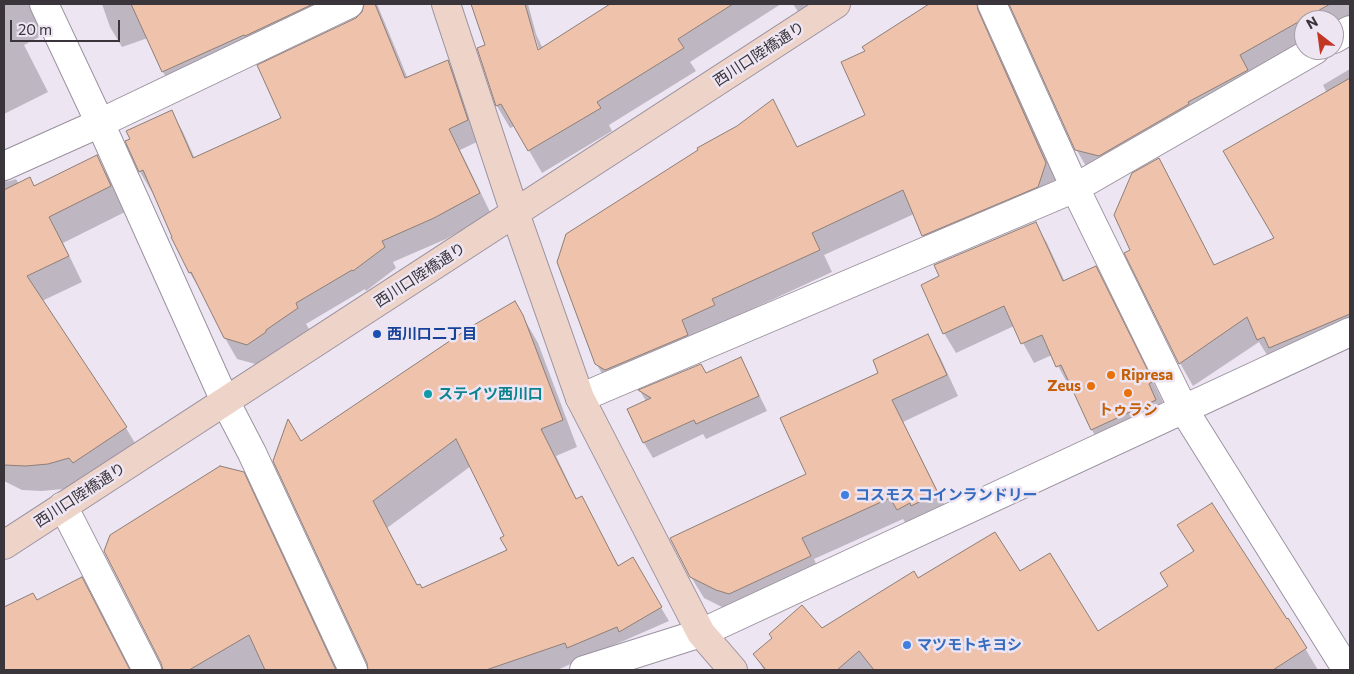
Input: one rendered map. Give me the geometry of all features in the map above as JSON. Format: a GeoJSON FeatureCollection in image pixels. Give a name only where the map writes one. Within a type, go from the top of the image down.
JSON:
{"type":"FeatureCollection","features":[{"type":"Feature","properties":{"kind":"street"},"geometry":{"type":"LineString","coordinates":[[44,4],[100,123],[225,401],[252,452],[354,670]]}},
{"type":"Feature","properties":{"kind":"street"},"geometry":{"type":"LineString","coordinates":[[4,166],[100,123],[349,4]]}},
{"type":"Feature","properties":{"kind":"street"},"geometry":{"type":"LineString","coordinates":[[446,4],[515,213],[580,398],[701,633],[733,670]]}},
{"type":"Feature","properties":{"kind":"street","name":"西川口陸橋通り"},"geometry":{"type":"LineString","coordinates":[[4,546],[836,4]]}},
{"type":"Feature","properties":{"kind":"street"},"geometry":{"type":"LineString","coordinates":[[992,4],[1075,188],[1184,410],[1347,670]]}},
{"type":"Feature","properties":{"kind":"street"},"geometry":{"type":"LineString","coordinates":[[580,398],[1075,188],[1298,60]]}},
{"type":"Feature","properties":{"kind":"street"},"geometry":{"type":"LineString","coordinates":[[584,670],[701,633],[1350,332]]}},
{"type":"Feature","properties":{"kind":"street"},"geometry":{"type":"LineString","coordinates":[[63,506],[147,670]]}},
{"type":"Feature","properties":{"kind":"building"},"geometry":{"type":"Polygon","coordinates":[[[131,4],[313,4],[162,72],[131,4]]]}},
{"type":"Feature","properties":{"kind":"building"},"geometry":{"type":"Polygon","coordinates":[[[364,4],[375,4],[405,78],[448,60],[468,120],[449,129],[480,193],[434,218],[382,241],[385,247],[353,271],[296,303],[298,308],[247,345],[224,338],[171,237],[143,170],[139,172],[125,141],[130,139],[126,131],[172,110],[193,158],[281,118],[257,65],[356,18],[362,12],[364,4]]]}},
{"type":"Feature","properties":{"kind":"building"},"geometry":{"type":"Polygon","coordinates":[[[471,4],[525,4],[538,50],[610,4],[733,4],[678,39],[684,48],[597,102],[601,108],[528,151],[501,104],[496,106],[477,48],[485,45],[471,4]]]}},
{"type":"Feature","properties":{"kind":"building"},"geometry":{"type":"Polygon","coordinates":[[[929,4],[977,4],[1046,163],[1038,187],[922,236],[903,190],[812,233],[820,250],[712,299],[715,305],[682,320],[688,335],[605,370],[595,364],[557,262],[566,234],[698,150],[697,148],[737,126],[773,99],[797,147],[865,115],[841,62],[865,51],[862,47],[929,4]]]}},
{"type":"Feature","properties":{"kind":"building"},"geometry":{"type":"Polygon","coordinates":[[[1009,4],[1330,4],[1319,10],[1294,10],[1294,24],[1240,55],[1248,70],[1188,102],[1189,104],[1099,156],[1075,150],[1009,4]]]}},
{"type":"Feature","properties":{"kind":"building"},"geometry":{"type":"Polygon","coordinates":[[[1350,78],[1350,314],[1269,348],[1264,337],[1257,340],[1247,317],[1179,364],[1124,253],[1130,250],[1114,215],[1132,173],[1159,158],[1214,265],[1274,238],[1223,151],[1350,78]]]}},
{"type":"Feature","properties":{"kind":"building"},"geometry":{"type":"Polygon","coordinates":[[[97,155],[111,186],[49,217],[69,256],[27,276],[127,427],[73,463],[69,458],[48,464],[4,465],[4,190],[30,177],[34,186],[97,155]]]}},
{"type":"Feature","properties":{"kind":"building"},"geometry":{"type":"Polygon","coordinates":[[[1036,222],[1063,281],[1096,266],[1153,381],[1149,384],[1156,400],[1091,430],[1061,365],[1056,367],[1042,335],[1021,344],[1004,306],[943,334],[921,285],[939,276],[934,265],[1036,222]]]}},
{"type":"Feature","properties":{"kind":"building"},"geometry":{"type":"Polygon","coordinates":[[[515,301],[523,315],[563,420],[541,429],[576,499],[582,496],[618,566],[633,557],[662,607],[619,632],[617,627],[567,648],[565,643],[486,670],[368,670],[367,663],[273,461],[288,419],[301,441],[472,326],[515,301]],[[456,439],[373,501],[417,585],[420,584],[422,588],[507,550],[500,538],[504,536],[456,439]]]}},
{"type":"Feature","properties":{"kind":"building"},"geometry":{"type":"Polygon","coordinates":[[[928,334],[947,375],[892,400],[938,493],[911,506],[910,503],[897,510],[890,498],[802,538],[811,556],[729,594],[716,590],[690,577],[670,538],[806,474],[780,418],[878,373],[873,360],[928,334]]]}},
{"type":"Feature","properties":{"kind":"building"},"geometry":{"type":"Polygon","coordinates":[[[741,357],[759,396],[696,424],[694,420],[643,443],[627,409],[651,398],[638,390],[701,364],[706,373],[741,357]]]}},
{"type":"Feature","properties":{"kind":"building"},"geometry":{"type":"Polygon","coordinates":[[[220,466],[244,472],[336,670],[265,670],[249,635],[189,670],[163,670],[104,551],[110,535],[220,466]]]}},
{"type":"Feature","properties":{"kind":"building"},"geometry":{"type":"Polygon","coordinates":[[[1212,503],[1307,648],[1273,670],[874,670],[859,651],[837,670],[766,670],[753,654],[772,638],[769,634],[802,605],[822,628],[914,571],[918,578],[995,532],[1020,571],[1050,553],[1098,631],[1168,586],[1160,573],[1194,551],[1177,525],[1212,503]]]}},
{"type":"Feature","properties":{"kind":"building"},"geometry":{"type":"Polygon","coordinates":[[[82,577],[130,670],[4,670],[4,607],[33,593],[37,600],[82,577]]]}},
{"type":"Feature","properties":{"kind":"place","name":"西川口二丁目"},"geometry":{"type":"Point","coordinates":[377,334]}},
{"type":"Feature","properties":{"kind":"place","name":"Ripresa"},"geometry":{"type":"Point","coordinates":[1111,375]}},
{"type":"Feature","properties":{"kind":"place","name":"Zeus"},"geometry":{"type":"Point","coordinates":[1091,386]}},
{"type":"Feature","properties":{"kind":"place","name":"トゥラシ"},"geometry":{"type":"Point","coordinates":[1128,393]}},
{"type":"Feature","properties":{"kind":"place","name":"ステイツ西川口"},"geometry":{"type":"Point","coordinates":[428,394]}},
{"type":"Feature","properties":{"kind":"place","name":"コスモス コインランドリー"},"geometry":{"type":"Point","coordinates":[845,495]}},
{"type":"Feature","properties":{"kind":"place","name":"マツモトキヨシ"},"geometry":{"type":"Point","coordinates":[907,645]}}]}
